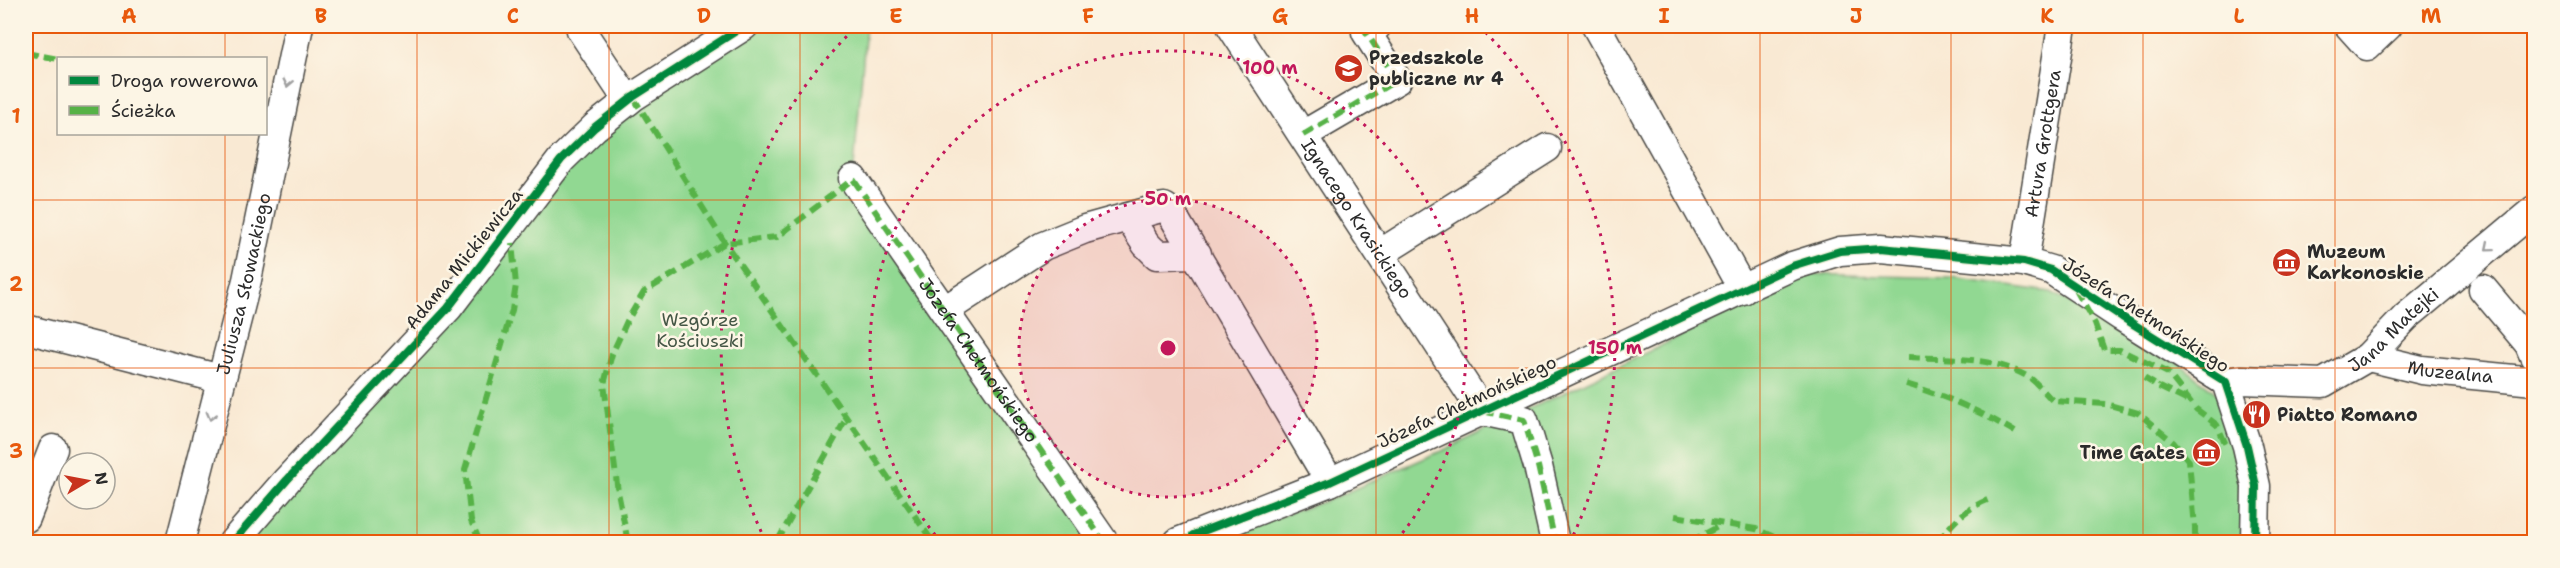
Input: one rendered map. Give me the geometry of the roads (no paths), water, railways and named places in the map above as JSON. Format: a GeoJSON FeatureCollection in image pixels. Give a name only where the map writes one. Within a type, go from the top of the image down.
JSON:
{"type":"FeatureCollection","features":[{"type":"Feature","properties":{"kind":"street","name":"Juliusza Słowackiego"},"geometry":{"type":"LineString","coordinates":[[180,543],[247,280],[299,26]]}},
{"type":"Feature","properties":{"kind":"street"},"geometry":{"type":"LineString","coordinates":[[580,26],[628,101]]}},
{"type":"Feature","properties":{"kind":"street","name":"Adama Mickiewicza"},"geometry":{"type":"LineString","coordinates":[[233,543],[287,480],[448,308],[561,160],[595,127],[628,101],[743,26]]}},
{"type":"Feature","properties":{"kind":"street","name":"Ignacego Krasickiego"},"geometry":{"type":"LineString","coordinates":[[1231,26],[1482,411]]}},
{"type":"Feature","properties":{"kind":"street"},"geometry":{"type":"LineString","coordinates":[[1303,135],[1397,80],[1366,32],[1377,26]]}},
{"type":"Feature","properties":{"kind":"street"},"geometry":{"type":"LineString","coordinates":[[1596,26],[1743,290]]}},
{"type":"Feature","properties":{"kind":"street","name":"Artura Grottgera"},"geometry":{"type":"LineString","coordinates":[[2024,262],[2062,26]]}},
{"type":"Feature","properties":{"kind":"street"},"geometry":{"type":"LineString","coordinates":[[2349,26],[2367,46],[2388,26]]}},
{"type":"Feature","properties":{"kind":"street"},"geometry":{"type":"LineString","coordinates":[[1381,254],[1547,148]]}},
{"type":"Feature","properties":{"kind":"street","name":"Józefa Chełmońskiego"},"geometry":{"type":"LineString","coordinates":[[853,179],[1104,543]]}},
{"type":"Feature","properties":{"kind":"street"},"geometry":{"type":"LineString","coordinates":[[945,310],[1043,246],[1084,230],[1164,207],[1170,211],[1197,254],[1330,482]]}},
{"type":"Feature","properties":{"kind":"street","name":"Jana Matejki"},"geometry":{"type":"LineString","coordinates":[[2226,382],[2264,380],[2323,382],[2368,357],[2406,317],[2535,210]]}},
{"type":"Feature","properties":{"kind":"street"},"geometry":{"type":"LineString","coordinates":[[1129,218],[1146,244],[1157,255],[1197,254]]}},
{"type":"Feature","properties":{"kind":"street","name":"Józefa Chełmońskiego"},"geometry":{"type":"LineString","coordinates":[[1186,539],[1330,482],[1792,266],[1840,252],[1881,248],[2024,262],[2051,270],[2226,382],[2247,446],[2256,486],[2255,543]]}},
{"type":"Feature","properties":{"kind":"street"},"geometry":{"type":"LineString","coordinates":[[2483,289],[2529,344],[2535,356]]}},
{"type":"Feature","properties":{"kind":"street"},"geometry":{"type":"LineString","coordinates":[[26,329],[221,379]]}},
{"type":"Feature","properties":{"kind":"street","name":"Muzealna"},"geometry":{"type":"LineString","coordinates":[[2368,357],[2422,370],[2534,380]]}},
{"type":"Feature","properties":{"kind":"street"},"geometry":{"type":"LineString","coordinates":[[1482,411],[1524,420],[1555,543]]}},
{"type":"Feature","properties":{"kind":"street"},"geometry":{"type":"LineString","coordinates":[[26,518],[53,449]]}},
{"type":"Feature","properties":{"kind":"place","name":"Przedszkole publiczne nr 4"},"geometry":{"type":"Point","coordinates":[1348,68]}},
{"type":"Feature","properties":{"kind":"place","name":"Muzeum Karkonoskie"},"geometry":{"type":"Point","coordinates":[2286,262]}},
{"type":"Feature","properties":{"kind":"place","name":"Piatto Romano"},"geometry":{"type":"Point","coordinates":[2256,415]}},
{"type":"Feature","properties":{"kind":"place","name":"Time Gates"},"geometry":{"type":"Point","coordinates":[2206,453]}},
{"type":"Feature","properties":{"kind":"park label","name":"Wzgórze Kościuszki"},"geometry":{"type":"Point","coordinates":[700,330]}}]}
